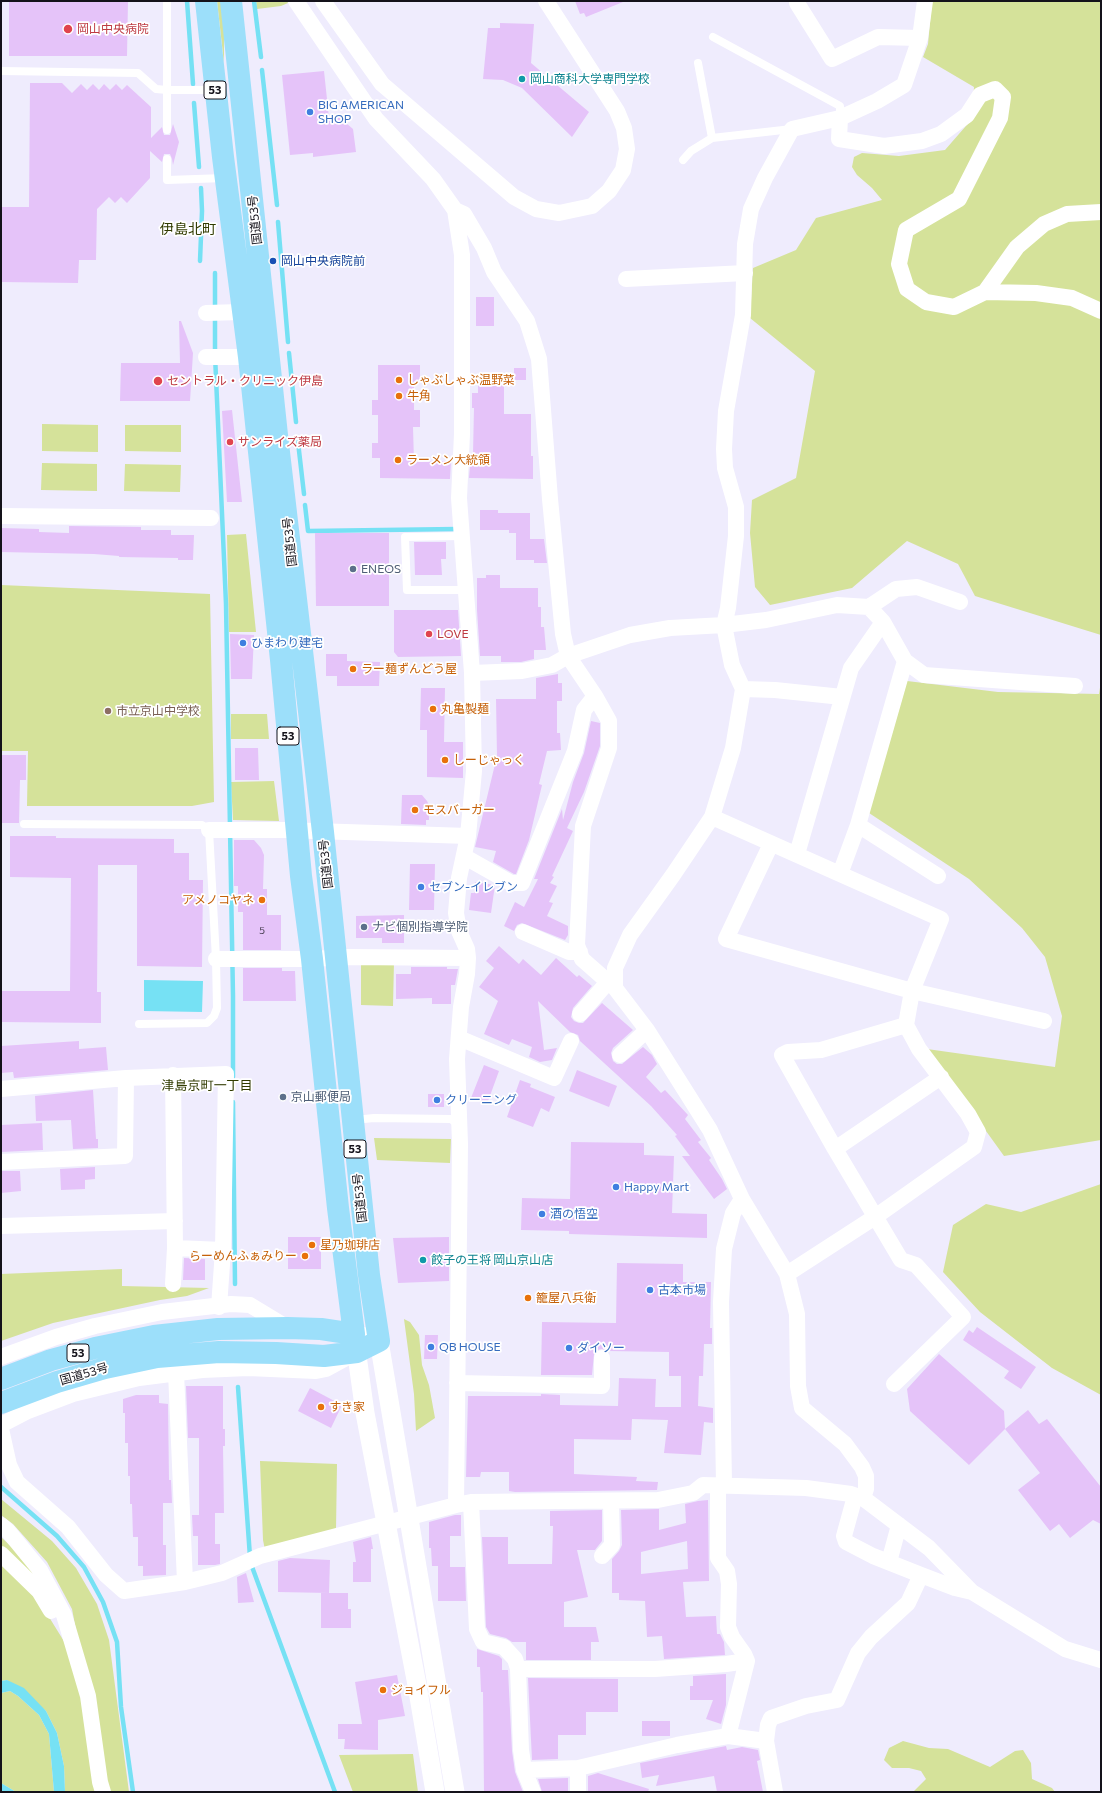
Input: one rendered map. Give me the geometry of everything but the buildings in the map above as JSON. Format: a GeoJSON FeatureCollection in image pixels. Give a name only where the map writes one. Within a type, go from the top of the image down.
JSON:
{"type":"FeatureCollection","features":[{"type":"Feature","properties":{"kind":"highway","name":"国道53号"},"geometry":{"type":"LineString","coordinates":[[206,1],[242,312],[249,357],[282,668],[297,830],[338,1208],[349,1293]]}},
{"type":"Feature","properties":{"kind":"highway","name":"国道53号"},"geometry":{"type":"LineString","coordinates":[[6,1401],[57,1382],[98,1370],[157,1357],[220,1352],[324,1356],[355,1343],[379,1341],[369,1275],[323,832],[277,435],[231,1]]}},
{"type":"Feature","properties":{"kind":"highway"},"geometry":{"type":"LineString","coordinates":[[321,1328],[339,1316],[349,1293]]}},
{"type":"Feature","properties":{"kind":"highway","name":"53"},"geometry":{"type":"LineString","coordinates":[[349,1293],[355,1343]]}},
{"type":"Feature","properties":{"kind":"highway","name":"国道53号"},"geometry":{"type":"LineString","coordinates":[[2,1379],[51,1360],[95,1348],[154,1336],[218,1329],[321,1328]]}},
{"type":"Feature","properties":{"kind":"highway","name":"53"},"geometry":{"type":"LineString","coordinates":[[321,1328],[355,1343]]}},
{"type":"Feature","properties":{"kind":"street"},"geometry":{"type":"LineString","coordinates":[[296,1],[376,119],[433,179],[455,210],[462,255],[462,434],[459,498],[472,673],[474,772],[468,836],[459,878],[456,913],[459,931],[467,949],[468,958],[467,974],[461,1007],[457,1059],[459,1125],[457,1383],[464,1504],[477,1629],[482,1642],[504,1648],[515,1659],[518,1669],[521,1750],[524,1770],[533,1792]]}},
{"type":"Feature","properties":{"kind":"street"},"geometry":{"type":"LineString","coordinates":[[322,1],[382,84],[514,197],[536,209],[559,213],[592,206],[609,191],[623,170],[626,149],[624,128],[617,111],[546,1]]}},
{"type":"Feature","properties":{"kind":"street"},"geometry":{"type":"LineString","coordinates":[[580,1014],[611,985],[615,968],[630,935],[712,817],[733,748],[743,689],[732,664],[724,625],[729,600],[736,536],[736,507],[725,468],[724,449],[726,411],[743,314],[745,244],[751,209],[765,178],[792,129],[840,118],[877,101],[904,85],[920,38],[925,1]]}},
{"type":"Feature","properties":{"kind":"street"},"geometry":{"type":"LineString","coordinates":[[797,3],[832,59],[878,37],[920,38]]}},
{"type":"Feature","properties":{"kind":"street"},"geometry":{"type":"LineString","coordinates":[[840,118],[839,139],[884,146],[922,141],[941,134],[967,115],[980,95],[994,89],[1003,97],[1000,118],[959,199],[906,230],[899,264],[907,289],[926,302],[954,307],[985,292],[1036,294],[1072,298],[1101,311]]}},
{"type":"Feature","properties":{"kind":"street"},"geometry":{"type":"LineString","coordinates":[[226,178],[250,177]]}},
{"type":"Feature","properties":{"kind":"street"},"geometry":{"type":"LineString","coordinates":[[455,210],[464,214],[484,248],[494,272],[527,321],[539,360],[551,514],[563,634],[568,656],[595,696],[609,721],[609,748],[583,826],[577,945],[582,959],[611,985],[647,1030],[710,1130],[742,1199],[787,1274],[797,1314],[798,1386],[802,1408],[846,1444],[862,1466],[866,1476],[866,1489],[859,1497],[844,1536],[846,1542],[873,1556],[955,1588],[972,1592]]}},
{"type":"Feature","properties":{"kind":"street"},"geometry":{"type":"LineString","coordinates":[[985,292],[1017,247],[1044,224],[1067,214],[1101,212]]}},
{"type":"Feature","properties":{"kind":"street"},"geometry":{"type":"LineString","coordinates":[[626,279],[745,273]]}},
{"type":"Feature","properties":{"kind":"street"},"geometry":{"type":"LineString","coordinates":[[212,312],[242,312]]}},
{"type":"Feature","properties":{"kind":"street"},"geometry":{"type":"LineString","coordinates":[[213,357],[249,357]]}},
{"type":"Feature","properties":{"kind":"street"},"geometry":{"type":"LineString","coordinates":[[1,516],[211,518]]}},
{"type":"Feature","properties":{"kind":"street"},"geometry":{"type":"LineString","coordinates":[[472,673],[522,671],[552,665],[568,656],[630,635],[670,628],[724,625],[766,620],[837,605],[869,607],[896,589],[917,587],[960,602]]}},
{"type":"Feature","properties":{"kind":"street"},"geometry":{"type":"LineString","coordinates":[[869,607],[883,622],[906,661],[924,675],[1075,686]]}},
{"type":"Feature","properties":{"kind":"street"},"geometry":{"type":"LineString","coordinates":[[797,854],[851,668],[883,622]]}},
{"type":"Feature","properties":{"kind":"street"},"geometry":{"type":"LineString","coordinates":[[840,874],[858,825],[906,661]]}},
{"type":"Feature","properties":{"kind":"street"},"geometry":{"type":"LineString","coordinates":[[743,689],[775,690],[842,697]]}},
{"type":"Feature","properties":{"kind":"street"},"geometry":{"type":"LineString","coordinates":[[464,857],[512,883],[522,883],[575,751],[584,710],[595,696]]}},
{"type":"Feature","properties":{"kind":"street"},"geometry":{"type":"LineString","coordinates":[[712,817],[941,919],[912,991],[906,1024],[919,1049],[968,1114],[978,1132],[974,1147],[875,1217],[787,1274]]}},
{"type":"Feature","properties":{"kind":"street"},"geometry":{"type":"LineString","coordinates":[[858,825],[938,876]]}},
{"type":"Feature","properties":{"kind":"street"},"geometry":{"type":"LineString","coordinates":[[222,830],[297,830],[468,836]]}},
{"type":"Feature","properties":{"kind":"street"},"geometry":{"type":"LineString","coordinates":[[771,844],[726,939],[912,991],[1044,1021]]}},
{"type":"Feature","properties":{"kind":"street"},"geometry":{"type":"LineString","coordinates":[[524,932],[569,952],[580,952]]}},
{"type":"Feature","properties":{"kind":"street"},"geometry":{"type":"LineString","coordinates":[[227,959],[312,959],[335,957],[468,958]]}},
{"type":"Feature","properties":{"kind":"street"},"geometry":{"type":"LineString","coordinates":[[894,1384],[962,1317],[916,1265],[901,1260],[835,1149],[782,1055],[788,1052],[821,1050],[906,1024]]}},
{"type":"Feature","properties":{"kind":"street"},"geometry":{"type":"LineString","coordinates":[[620,1055],[647,1030]]}},
{"type":"Feature","properties":{"kind":"street"},"geometry":{"type":"LineString","coordinates":[[459,1038],[554,1078],[571,1041]]}},
{"type":"Feature","properties":{"kind":"street"},"geometry":{"type":"LineString","coordinates":[[1,1089],[126,1078],[226,1074],[223,1250],[219,1307]]}},
{"type":"Feature","properties":{"kind":"street"},"geometry":{"type":"LineString","coordinates":[[173,1075],[175,1221],[173,1284]]}},
{"type":"Feature","properties":{"kind":"street"},"geometry":{"type":"LineString","coordinates":[[835,1149],[941,1077]]}},
{"type":"Feature","properties":{"kind":"street"},"geometry":{"type":"LineString","coordinates":[[1,1162],[125,1156],[126,1078]]}},
{"type":"Feature","properties":{"kind":"street"},"geometry":{"type":"LineString","coordinates":[[728,1736],[747,1661],[732,1637],[728,1627],[729,1584],[727,1571],[718,1558],[721,1485],[722,1302],[724,1249],[733,1213],[742,1199]]}},
{"type":"Feature","properties":{"kind":"street"},"geometry":{"type":"LineString","coordinates":[[1,1226],[175,1221]]}},
{"type":"Feature","properties":{"kind":"street"},"geometry":{"type":"LineString","coordinates":[[175,1248],[223,1250]]}},
{"type":"Feature","properties":{"kind":"street"},"geometry":{"type":"LineString","coordinates":[[1,1357],[56,1337],[95,1326],[162,1312],[219,1307],[231,1304],[250,1305],[288,1328]]}},
{"type":"Feature","properties":{"kind":"street"},"geometry":{"type":"LineString","coordinates":[[379,1341],[455,1792]]}},
{"type":"Feature","properties":{"kind":"street"},"geometry":{"type":"LineString","coordinates":[[1,1426],[28,1411],[73,1394],[139,1378],[176,1372],[248,1368],[316,1371],[326,1369],[355,1343]]}},
{"type":"Feature","properties":{"kind":"street"},"geometry":{"type":"LineString","coordinates":[[355,1343],[365,1413],[435,1792]]}},
{"type":"Feature","properties":{"kind":"street"},"geometry":{"type":"LineString","coordinates":[[457,1383],[602,1386],[602,1358]]}},
{"type":"Feature","properties":{"kind":"street"},"geometry":{"type":"LineString","coordinates":[[176,1372],[185,1582]]}},
{"type":"Feature","properties":{"kind":"street"},"geometry":{"type":"LineString","coordinates":[[1,1429],[9,1465],[17,1482],[68,1527],[106,1575],[124,1591],[185,1582],[222,1573],[249,1561],[408,1517],[464,1504],[658,1500],[693,1493],[703,1485],[806,1488],[859,1497],[929,1548],[972,1592],[1065,1649],[1101,1660]]}},
{"type":"Feature","properties":{"kind":"street"},"geometry":{"type":"LineString","coordinates":[[602,1556],[612,1545],[611,1501]]}},
{"type":"Feature","properties":{"kind":"street"},"geometry":{"type":"LineString","coordinates":[[1,1525],[8,1530],[40,1570],[64,1615],[88,1696],[100,1782],[103,1792]]}},
{"type":"Feature","properties":{"kind":"street"},"geometry":{"type":"LineString","coordinates":[[889,1562],[899,1525]]}},
{"type":"Feature","properties":{"kind":"street"},"geometry":{"type":"LineString","coordinates":[[1,1554],[39,1591],[54,1616],[64,1615]]}},
{"type":"Feature","properties":{"kind":"street"},"geometry":{"type":"LineString","coordinates":[[775,1792],[766,1741],[768,1725],[771,1718],[806,1706],[837,1700],[858,1653],[871,1638],[908,1603],[921,1575]]}},
{"type":"Feature","properties":{"kind":"street"},"geometry":{"type":"LineString","coordinates":[[518,1669],[655,1669],[747,1661]]}},
{"type":"Feature","properties":{"kind":"street"},"geometry":{"type":"LineString","coordinates":[[524,1770],[578,1768],[677,1745],[728,1736],[766,1741]]}},
{"type":"Feature","properties":{"kind":"street"},"geometry":{"type":"LineString","coordinates":[[578,1768],[578,1792]]}},
{"type":"Feature","properties":{"kind":"lane"},"geometry":{"type":"LineString","coordinates":[[167,130],[168,1]]}},
{"type":"Feature","properties":{"kind":"lane"},"geometry":{"type":"LineString","coordinates":[[713,37],[840,106],[840,118]]}},
{"type":"Feature","properties":{"kind":"lane"},"geometry":{"type":"LineString","coordinates":[[698,63],[712,138]]}},
{"type":"Feature","properties":{"kind":"lane"},"geometry":{"type":"LineString","coordinates":[[1,71],[138,73],[156,89],[216,90]]}},
{"type":"Feature","properties":{"kind":"lane"},"geometry":{"type":"LineString","coordinates":[[683,160],[691,151],[712,138],[792,129]]}},
{"type":"Feature","properties":{"kind":"lane"},"geometry":{"type":"LineString","coordinates":[[167,159],[167,180],[226,178]]}},
{"type":"Feature","properties":{"kind":"lane"},"geometry":{"type":"LineString","coordinates":[[462,536],[405,537],[407,590],[466,590]]}},
{"type":"Feature","properties":{"kind":"lane"},"geometry":{"type":"LineString","coordinates":[[24,824],[202,825],[222,830],[227,959],[214,1016],[207,1023],[139,1024]]}},
{"type":"Feature","properties":{"kind":"lane"},"geometry":{"type":"LineString","coordinates":[[352,1120],[374,1118],[451,1119],[459,1125]]}},
{"type":"Feature","properties":{"kind":"green space"},"geometry":{"type":"Polygon","coordinates":[[[217,1],[221,1],[224,27],[224,63],[217,1]]]}},
{"type":"Feature","properties":{"kind":"green space"},"geometry":{"type":"Polygon","coordinates":[[[256,1],[287,1],[288,3],[281,6],[257,9],[256,1]]]}},
{"type":"Feature","properties":{"kind":"green space"},"geometry":{"type":"Polygon","coordinates":[[[932,1],[1101,1],[1101,635],[975,596],[958,564],[907,541],[852,588],[770,605],[755,587],[750,533],[752,500],[796,478],[815,371],[750,318],[753,268],[796,250],[816,218],[882,200],[872,188],[857,175],[852,167],[854,157],[862,153],[899,156],[945,150],[972,119],[974,87],[923,57],[928,44],[932,1]]]}},
{"type":"Feature","properties":{"kind":"green space"},"geometry":{"type":"Polygon","coordinates":[[[42,424],[98,425],[98,452],[42,451],[42,424]]]}},
{"type":"Feature","properties":{"kind":"green space"},"geometry":{"type":"Polygon","coordinates":[[[125,425],[181,425],[181,452],[125,451],[125,425]]]}},
{"type":"Feature","properties":{"kind":"green space"},"geometry":{"type":"Polygon","coordinates":[[[42,463],[97,464],[97,491],[41,490],[42,463]]]}},
{"type":"Feature","properties":{"kind":"green space"},"geometry":{"type":"Polygon","coordinates":[[[125,464],[181,465],[180,492],[124,491],[125,464]]]}},
{"type":"Feature","properties":{"kind":"green space"},"geometry":{"type":"Polygon","coordinates":[[[246,534],[256,632],[229,632],[227,535],[246,534]]]}},
{"type":"Feature","properties":{"kind":"green space"},"geometry":{"type":"Polygon","coordinates":[[[1,585],[210,594],[214,802],[192,806],[27,806],[28,751],[1,751],[1,585]]]}},
{"type":"Feature","properties":{"kind":"green space"},"geometry":{"type":"Polygon","coordinates":[[[907,681],[998,692],[1099,694],[1101,681],[1101,1140],[1004,1156],[927,1049],[1055,1067],[1062,1016],[1045,957],[1022,928],[969,879],[869,813],[907,681]]]}},
{"type":"Feature","properties":{"kind":"green space"},"geometry":{"type":"Polygon","coordinates":[[[231,714],[267,714],[269,739],[231,739],[231,714]]]}},
{"type":"Feature","properties":{"kind":"green space"},"geometry":{"type":"Polygon","coordinates":[[[274,781],[279,821],[233,820],[231,782],[274,781]]]}},
{"type":"Feature","properties":{"kind":"green space"},"geometry":{"type":"Polygon","coordinates":[[[361,962],[394,962],[393,1006],[361,1005],[361,962]]]}},
{"type":"Feature","properties":{"kind":"green space"},"geometry":{"type":"Polygon","coordinates":[[[374,1138],[451,1139],[450,1163],[377,1160],[374,1138]]]}},
{"type":"Feature","properties":{"kind":"green space"},"geometry":{"type":"Polygon","coordinates":[[[1101,1184],[1101,1395],[1052,1368],[980,1312],[943,1272],[953,1225],[986,1204],[1021,1212],[1101,1184]]]}},
{"type":"Feature","properties":{"kind":"green space"},"geometry":{"type":"Polygon","coordinates":[[[122,1269],[122,1286],[209,1288],[187,1296],[160,1300],[53,1323],[1,1341],[1,1274],[122,1269]]]}},
{"type":"Feature","properties":{"kind":"green space"},"geometry":{"type":"Polygon","coordinates":[[[404,1319],[410,1322],[419,1335],[422,1365],[429,1385],[435,1418],[416,1431],[414,1394],[404,1319]]]}},
{"type":"Feature","properties":{"kind":"green space"},"geometry":{"type":"Polygon","coordinates":[[[260,1461],[337,1464],[336,1530],[265,1550],[263,1540],[260,1461]]]}},
{"type":"Feature","properties":{"kind":"green space"},"geometry":{"type":"Polygon","coordinates":[[[1,1499],[52,1541],[76,1568],[97,1604],[109,1640],[129,1792],[107,1792],[72,1609],[47,1562],[13,1524],[1,1515],[1,1499]]]}},
{"type":"Feature","properties":{"kind":"green space"},"geometry":{"type":"Polygon","coordinates":[[[1,1537],[17,1552],[38,1578],[36,1580],[1,1548],[1,1537]]]}},
{"type":"Feature","properties":{"kind":"green space"},"geometry":{"type":"Polygon","coordinates":[[[1,1562],[36,1596],[70,1651],[84,1698],[98,1792],[65,1792],[64,1766],[57,1733],[46,1711],[7,1680],[1,1681],[1,1562]]]}},
{"type":"Feature","properties":{"kind":"green space"},"geometry":{"type":"Polygon","coordinates":[[[10,1691],[18,1696],[39,1715],[49,1734],[54,1792],[16,1792],[1,1783],[1,1693],[10,1691]]]}},
{"type":"Feature","properties":{"kind":"green space"},"geometry":{"type":"Polygon","coordinates":[[[903,1741],[929,1748],[948,1749],[990,1767],[1015,1751],[1023,1750],[1031,1763],[1032,1779],[1052,1788],[1055,1792],[913,1792],[926,1779],[921,1771],[909,1768],[892,1768],[884,1760],[889,1748],[903,1741]]]}},
{"type":"Feature","properties":{"kind":"green space"},"geometry":{"type":"Polygon","coordinates":[[[413,1754],[418,1792],[353,1792],[339,1755],[413,1754]]]}},
{"type":"Feature","properties":{"kind":"water"},"geometry":{"type":"Polygon","coordinates":[[[144,980],[203,981],[202,1012],[144,1011],[144,980]]]}},
{"type":"Feature","properties":{"kind":"water"},"geometry":{"type":"Polygon","coordinates":[[[7,1680],[24,1688],[46,1711],[57,1733],[64,1766],[65,1792],[54,1792],[49,1734],[39,1715],[18,1696],[10,1691],[1,1693],[1,1681],[7,1680]]]}},
{"type":"Feature","properties":{"kind":"water"},"geometry":{"type":"Polygon","coordinates":[[[1,1783],[16,1792],[1,1792],[1,1783]]]}},
{"type":"Feature","properties":{"kind":"waterway"},"geometry":{"type":"LineString","coordinates":[[187,1],[193,84]]}},
{"type":"Feature","properties":{"kind":"waterway"},"geometry":{"type":"LineString","coordinates":[[254,1],[261,57]]}},
{"type":"Feature","properties":{"kind":"waterway"},"geometry":{"type":"LineString","coordinates":[[262,70],[277,205]]}},
{"type":"Feature","properties":{"kind":"waterway"},"geometry":{"type":"LineString","coordinates":[[194,103],[199,167]]}},
{"type":"Feature","properties":{"kind":"waterway"},"geometry":{"type":"LineString","coordinates":[[200,261],[202,211],[201,188]]}},
{"type":"Feature","properties":{"kind":"waterway"},"geometry":{"type":"LineString","coordinates":[[278,222],[288,342]]}},
{"type":"Feature","properties":{"kind":"waterway"},"geometry":{"type":"LineString","coordinates":[[215,273],[215,355],[226,604],[233,1077]]}},
{"type":"Feature","properties":{"kind":"waterway"},"geometry":{"type":"LineString","coordinates":[[289,353],[296,422]]}},
{"type":"Feature","properties":{"kind":"waterway"},"geometry":{"type":"LineString","coordinates":[[298,442],[304,494]]}},
{"type":"Feature","properties":{"kind":"waterway"},"geometry":{"type":"LineString","coordinates":[[305,505],[308,531],[457,529]]}},
{"type":"Feature","properties":{"kind":"waterway"},"geometry":{"type":"LineString","coordinates":[[233,1102],[235,1284]]}},
{"type":"Feature","properties":{"kind":"waterway"},"geometry":{"type":"LineString","coordinates":[[238,1387],[250,1557]]}},
{"type":"Feature","properties":{"kind":"waterway"},"geometry":{"type":"LineString","coordinates":[[1,1487],[57,1536],[84,1567],[103,1602],[117,1642],[121,1707],[133,1792]]}},
{"type":"Feature","properties":{"kind":"waterway"},"geometry":{"type":"LineString","coordinates":[[251,1564],[335,1792]]}},
{"type":"Feature","properties":{"kind":"place","name":"岡山中央病院"},"geometry":{"type":"Point","coordinates":[68,29]}},
{"type":"Feature","properties":{"kind":"place","name":"岡山商科大学専門学校"},"geometry":{"type":"Point","coordinates":[522,79]}},
{"type":"Feature","properties":{"kind":"place","name":"BIG AMERICAN SHOP"},"geometry":{"type":"Point","coordinates":[310,112]}},
{"type":"Feature","properties":{"kind":"place","name":"岡山中央病院前"},"geometry":{"type":"Point","coordinates":[273,261]}},
{"type":"Feature","properties":{"kind":"place","name":"しゃぶしゃぶ温野菜"},"geometry":{"type":"Point","coordinates":[399,380]}},
{"type":"Feature","properties":{"kind":"place","name":"セントラル・クリニック伊島"},"geometry":{"type":"Point","coordinates":[158,381]}},
{"type":"Feature","properties":{"kind":"place","name":"牛角"},"geometry":{"type":"Point","coordinates":[399,396]}},
{"type":"Feature","properties":{"kind":"place","name":"サンライズ薬局"},"geometry":{"type":"Point","coordinates":[230,442]}},
{"type":"Feature","properties":{"kind":"place","name":"ラーメン大統領"},"geometry":{"type":"Point","coordinates":[398,460]}},
{"type":"Feature","properties":{"kind":"place","name":"ENEOS"},"geometry":{"type":"Point","coordinates":[353,569]}},
{"type":"Feature","properties":{"kind":"place","name":"LOVE"},"geometry":{"type":"Point","coordinates":[429,634]}},
{"type":"Feature","properties":{"kind":"place","name":"ひまわり建宅"},"geometry":{"type":"Point","coordinates":[243,643]}},
{"type":"Feature","properties":{"kind":"place","name":"ラー麺ずんどう屋"},"geometry":{"type":"Point","coordinates":[353,669]}},
{"type":"Feature","properties":{"kind":"place","name":"丸亀製麺"},"geometry":{"type":"Point","coordinates":[433,709]}},
{"type":"Feature","properties":{"kind":"place","name":"市立京山中学校"},"geometry":{"type":"Point","coordinates":[108,711]}},
{"type":"Feature","properties":{"kind":"place","name":"しーじゃっく"},"geometry":{"type":"Point","coordinates":[445,760]}},
{"type":"Feature","properties":{"kind":"place","name":"モスバーガー"},"geometry":{"type":"Point","coordinates":[415,810]}},
{"type":"Feature","properties":{"kind":"place","name":"セブン-イレブン"},"geometry":{"type":"Point","coordinates":[421,887]}},
{"type":"Feature","properties":{"kind":"place","name":"アメノコヤネ"},"geometry":{"type":"Point","coordinates":[262,900]}},
{"type":"Feature","properties":{"kind":"place","name":"ナビ個別指導学院"},"geometry":{"type":"Point","coordinates":[364,927]}},
{"type":"Feature","properties":{"kind":"place","name":"京山郵便局"},"geometry":{"type":"Point","coordinates":[283,1097]}},
{"type":"Feature","properties":{"kind":"place","name":"クリーニング"},"geometry":{"type":"Point","coordinates":[437,1100]}},
{"type":"Feature","properties":{"kind":"place","name":"Happy Mart"},"geometry":{"type":"Point","coordinates":[616,1187]}},
{"type":"Feature","properties":{"kind":"place","name":"酒の悟空"},"geometry":{"type":"Point","coordinates":[542,1214]}},
{"type":"Feature","properties":{"kind":"place","name":"星乃珈琲店"},"geometry":{"type":"Point","coordinates":[312,1245]}},
{"type":"Feature","properties":{"kind":"place","name":"らーめんふぁみりー"},"geometry":{"type":"Point","coordinates":[305,1256]}},
{"type":"Feature","properties":{"kind":"place","name":"餃子の王将 岡山京山店"},"geometry":{"type":"Point","coordinates":[423,1260]}},
{"type":"Feature","properties":{"kind":"place","name":"古本市場"},"geometry":{"type":"Point","coordinates":[650,1290]}},
{"type":"Feature","properties":{"kind":"place","name":"籠屋八兵衛"},"geometry":{"type":"Point","coordinates":[528,1298]}},
{"type":"Feature","properties":{"kind":"place","name":"QB HOUSE"},"geometry":{"type":"Point","coordinates":[431,1347]}},
{"type":"Feature","properties":{"kind":"place","name":"ダイソー"},"geometry":{"type":"Point","coordinates":[569,1348]}},
{"type":"Feature","properties":{"kind":"place","name":"すき家"},"geometry":{"type":"Point","coordinates":[321,1407]}},
{"type":"Feature","properties":{"kind":"place","name":"ジョイフル"},"geometry":{"type":"Point","coordinates":[383,1690]}},
{"type":"Feature","properties":{"kind":"district","name":"伊島北町"},"geometry":{"type":"Point","coordinates":[188,229]}},
{"type":"Feature","properties":{"kind":"district","name":"津島京町一丁目"},"geometry":{"type":"Point","coordinates":[207,1086]}}]}
